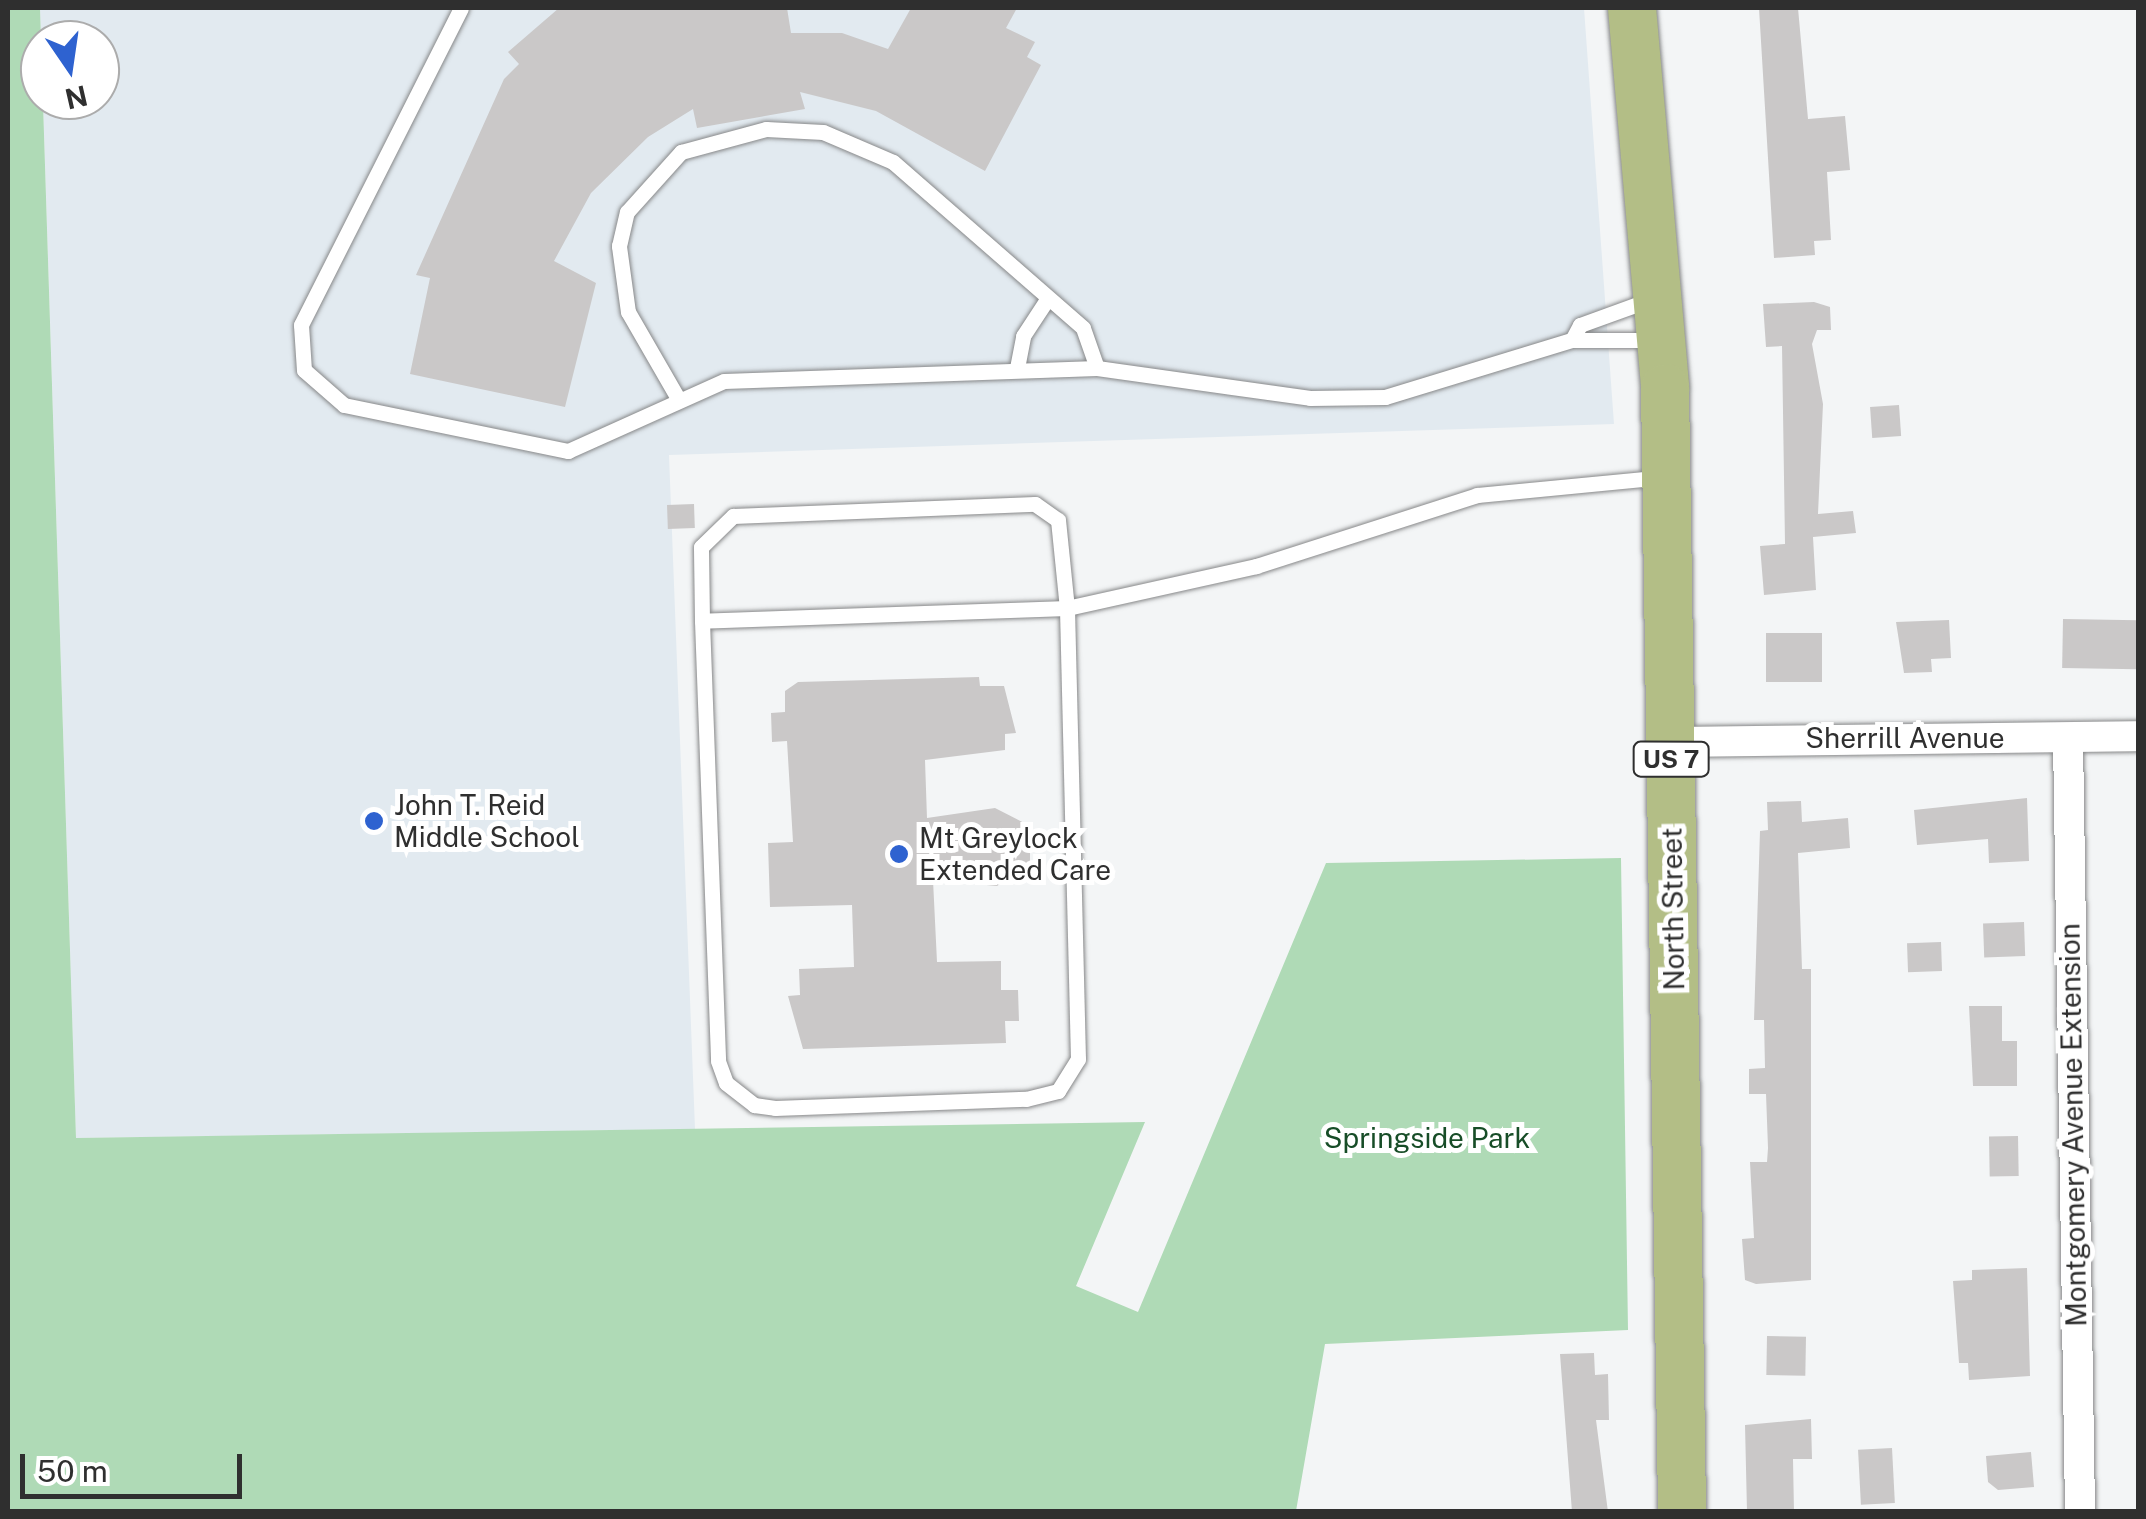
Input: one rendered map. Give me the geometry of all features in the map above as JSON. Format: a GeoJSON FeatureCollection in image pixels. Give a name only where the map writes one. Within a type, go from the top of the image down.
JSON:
{"type":"FeatureCollection","features":[{"type":"Feature","properties":{"kind":"main road","name":"North Street"},"geometry":{"type":"LineString","coordinates":[[1632,8],[1662,319],[1682,1512]]}},
{"type":"Feature","properties":{"kind":"street","name":"Sherrill Avenue"},"geometry":{"type":"LineString","coordinates":[[1671,742],[2138,736]]}},
{"type":"Feature","properties":{"kind":"street","name":"Montgomery Avenue Extension"},"geometry":{"type":"LineString","coordinates":[[2068,738],[2080,1512]]}},
{"type":"Feature","properties":{"kind":"lane"},"geometry":{"type":"LineString","coordinates":[[461,8],[301,325],[304,370],[315,389],[344,405],[568,452],[609,438],[676,395],[724,381],[1097,368],[1310,398],[1385,397],[1572,340],[1662,319]]}},
{"type":"Feature","properties":{"kind":"lane"},"geometry":{"type":"LineString","coordinates":[[676,395],[628,312],[619,246],[640,189],[706,139],[794,128],[859,144],[893,162],[1083,328],[1097,368]]}},
{"type":"Feature","properties":{"kind":"lane"},"geometry":{"type":"LineString","coordinates":[[1017,368],[1023,336],[1048,298]]}},
{"type":"Feature","properties":{"kind":"lane"},"geometry":{"type":"LineString","coordinates":[[1572,340],[1580,326],[1662,319]]}},
{"type":"Feature","properties":{"kind":"lane"},"geometry":{"type":"LineString","coordinates":[[702,621],[1067,608],[1162,592],[1508,488],[1667,477]]}},
{"type":"Feature","properties":{"kind":"lane"},"geometry":{"type":"LineString","coordinates":[[1036,504],[1064,532],[1067,608],[1078,1058],[1072,1077],[1026,1098],[833,1106],[754,1105],[726,1083],[718,1062],[700,547],[717,522],[746,513],[1036,504]]}},
{"type":"Feature","properties":{"kind":"shaded area","name":"John T. Reid Middle School"},"geometry":{"type":"Polygon","coordinates":[[[40,8],[1584,8],[1614,424],[669,455],[695,1129],[76,1138],[44,120],[120,120],[120,20],[40,20],[40,8]]]}},
{"type":"Feature","properties":{"kind":"green space","name":"Springside Park"},"geometry":{"type":"Polygon","coordinates":[[[8,8],[40,8],[40,20],[20,20],[20,120],[44,120],[76,1138],[1145,1122],[1076,1286],[1138,1312],[1326,863],[1621,858],[1628,1330],[1325,1344],[1296,1511],[8,1511],[8,8]]]}},
{"type":"Feature","properties":{"kind":"building"},"geometry":{"type":"Polygon","coordinates":[[[559,8],[787,8],[791,33],[842,33],[888,49],[911,8],[1017,8],[1006,28],[1035,42],[1027,57],[1041,65],[985,171],[876,111],[800,92],[805,109],[697,128],[693,109],[648,137],[591,193],[554,261],[596,283],[565,407],[410,374],[430,278],[416,275],[504,79],[519,64],[508,52],[559,8]]]}},
{"type":"Feature","properties":{"kind":"building"},"geometry":{"type":"Polygon","coordinates":[[[1759,8],[1798,8],[1808,119],[1845,116],[1850,170],[1827,172],[1831,240],[1814,241],[1815,255],[1774,258],[1759,8]]]}},
{"type":"Feature","properties":{"kind":"building"},"geometry":{"type":"Polygon","coordinates":[[[1814,302],[1830,307],[1831,330],[1817,330],[1812,344],[1823,404],[1818,514],[1853,511],[1856,533],[1813,537],[1816,590],[1764,595],[1760,546],[1785,544],[1782,346],[1766,347],[1763,304],[1814,302]]]}},
{"type":"Feature","properties":{"kind":"building"},"geometry":{"type":"Polygon","coordinates":[[[1899,405],[1901,436],[1872,438],[1870,407],[1899,405]]]}},
{"type":"Feature","properties":{"kind":"building"},"geometry":{"type":"Polygon","coordinates":[[[694,504],[695,528],[668,529],[667,505],[694,504]]]}},
{"type":"Feature","properties":{"kind":"building"},"geometry":{"type":"Polygon","coordinates":[[[2063,619],[2138,620],[2137,669],[2062,668],[2063,619]]]}},
{"type":"Feature","properties":{"kind":"building"},"geometry":{"type":"Polygon","coordinates":[[[1949,620],[1951,658],[1931,659],[1932,672],[1904,673],[1896,622],[1949,620]]]}},
{"type":"Feature","properties":{"kind":"building"},"geometry":{"type":"Polygon","coordinates":[[[1766,633],[1822,633],[1822,682],[1766,682],[1766,633]]]}},
{"type":"Feature","properties":{"kind":"building","name":"Mt Greylock Extended Care"},"geometry":{"type":"Polygon","coordinates":[[[979,677],[980,686],[1004,686],[1016,733],[1005,734],[1005,750],[925,760],[927,818],[995,808],[1030,826],[1030,865],[997,886],[933,880],[937,962],[1001,961],[1001,990],[1018,990],[1019,1021],[1005,1021],[1006,1043],[803,1049],[788,996],[800,995],[799,969],[854,967],[852,905],[770,907],[768,843],[793,842],[787,741],[772,742],[771,713],[785,712],[785,691],[798,682],[979,677]]]}},
{"type":"Feature","properties":{"kind":"building"},"geometry":{"type":"Polygon","coordinates":[[[2027,798],[2029,861],[1989,863],[1988,839],[1917,845],[1914,810],[2027,798]]]}},
{"type":"Feature","properties":{"kind":"building"},"geometry":{"type":"Polygon","coordinates":[[[1801,801],[1802,822],[1848,818],[1850,848],[1798,853],[1802,969],[1811,969],[1811,1280],[1756,1284],[1745,1280],[1742,1239],[1754,1238],[1750,1162],[1767,1162],[1768,1148],[1766,1094],[1749,1094],[1749,1069],[1765,1068],[1764,1020],[1754,1020],[1760,831],[1768,830],[1767,802],[1801,801]]]}},
{"type":"Feature","properties":{"kind":"building"},"geometry":{"type":"Polygon","coordinates":[[[2024,922],[2025,956],[1984,957],[1983,923],[2024,922]]]}},
{"type":"Feature","properties":{"kind":"building"},"geometry":{"type":"Polygon","coordinates":[[[1941,942],[1942,971],[1908,972],[1907,943],[1941,942]]]}},
{"type":"Feature","properties":{"kind":"building"},"geometry":{"type":"Polygon","coordinates":[[[1969,1006],[2002,1006],[2002,1041],[2017,1041],[2017,1086],[1973,1086],[1969,1006]]]}},
{"type":"Feature","properties":{"kind":"building"},"geometry":{"type":"Polygon","coordinates":[[[2018,1136],[2019,1176],[1990,1177],[1989,1137],[2018,1136]]]}},
{"type":"Feature","properties":{"kind":"building"},"geometry":{"type":"Polygon","coordinates":[[[2027,1268],[2030,1376],[1969,1380],[1968,1363],[1959,1363],[1953,1281],[1972,1280],[1972,1270],[2027,1268]]]}},
{"type":"Feature","properties":{"kind":"building"},"geometry":{"type":"Polygon","coordinates":[[[1767,1336],[1806,1337],[1805,1376],[1766,1375],[1767,1336]]]}},
{"type":"Feature","properties":{"kind":"building"},"geometry":{"type":"Polygon","coordinates":[[[1594,1353],[1595,1375],[1608,1374],[1609,1420],[1596,1420],[1608,1512],[1572,1512],[1560,1354],[1594,1353]]]}},
{"type":"Feature","properties":{"kind":"building"},"geometry":{"type":"Polygon","coordinates":[[[1811,1419],[1812,1459],[1793,1459],[1794,1512],[1747,1512],[1745,1425],[1811,1419]]]}},
{"type":"Feature","properties":{"kind":"building"},"geometry":{"type":"Polygon","coordinates":[[[1892,1448],[1895,1503],[1861,1505],[1858,1450],[1892,1448]]]}},
{"type":"Feature","properties":{"kind":"building"},"geometry":{"type":"Polygon","coordinates":[[[2031,1452],[2034,1487],[1998,1490],[1988,1482],[1986,1456],[2031,1452]]]}},
{"type":"Feature","properties":{"kind":"place","name":"John T. Reid Middle School"},"geometry":{"type":"Point","coordinates":[374,821]}},
{"type":"Feature","properties":{"kind":"place","name":"Mt Greylock Extended Care"},"geometry":{"type":"Point","coordinates":[899,854]}}]}
